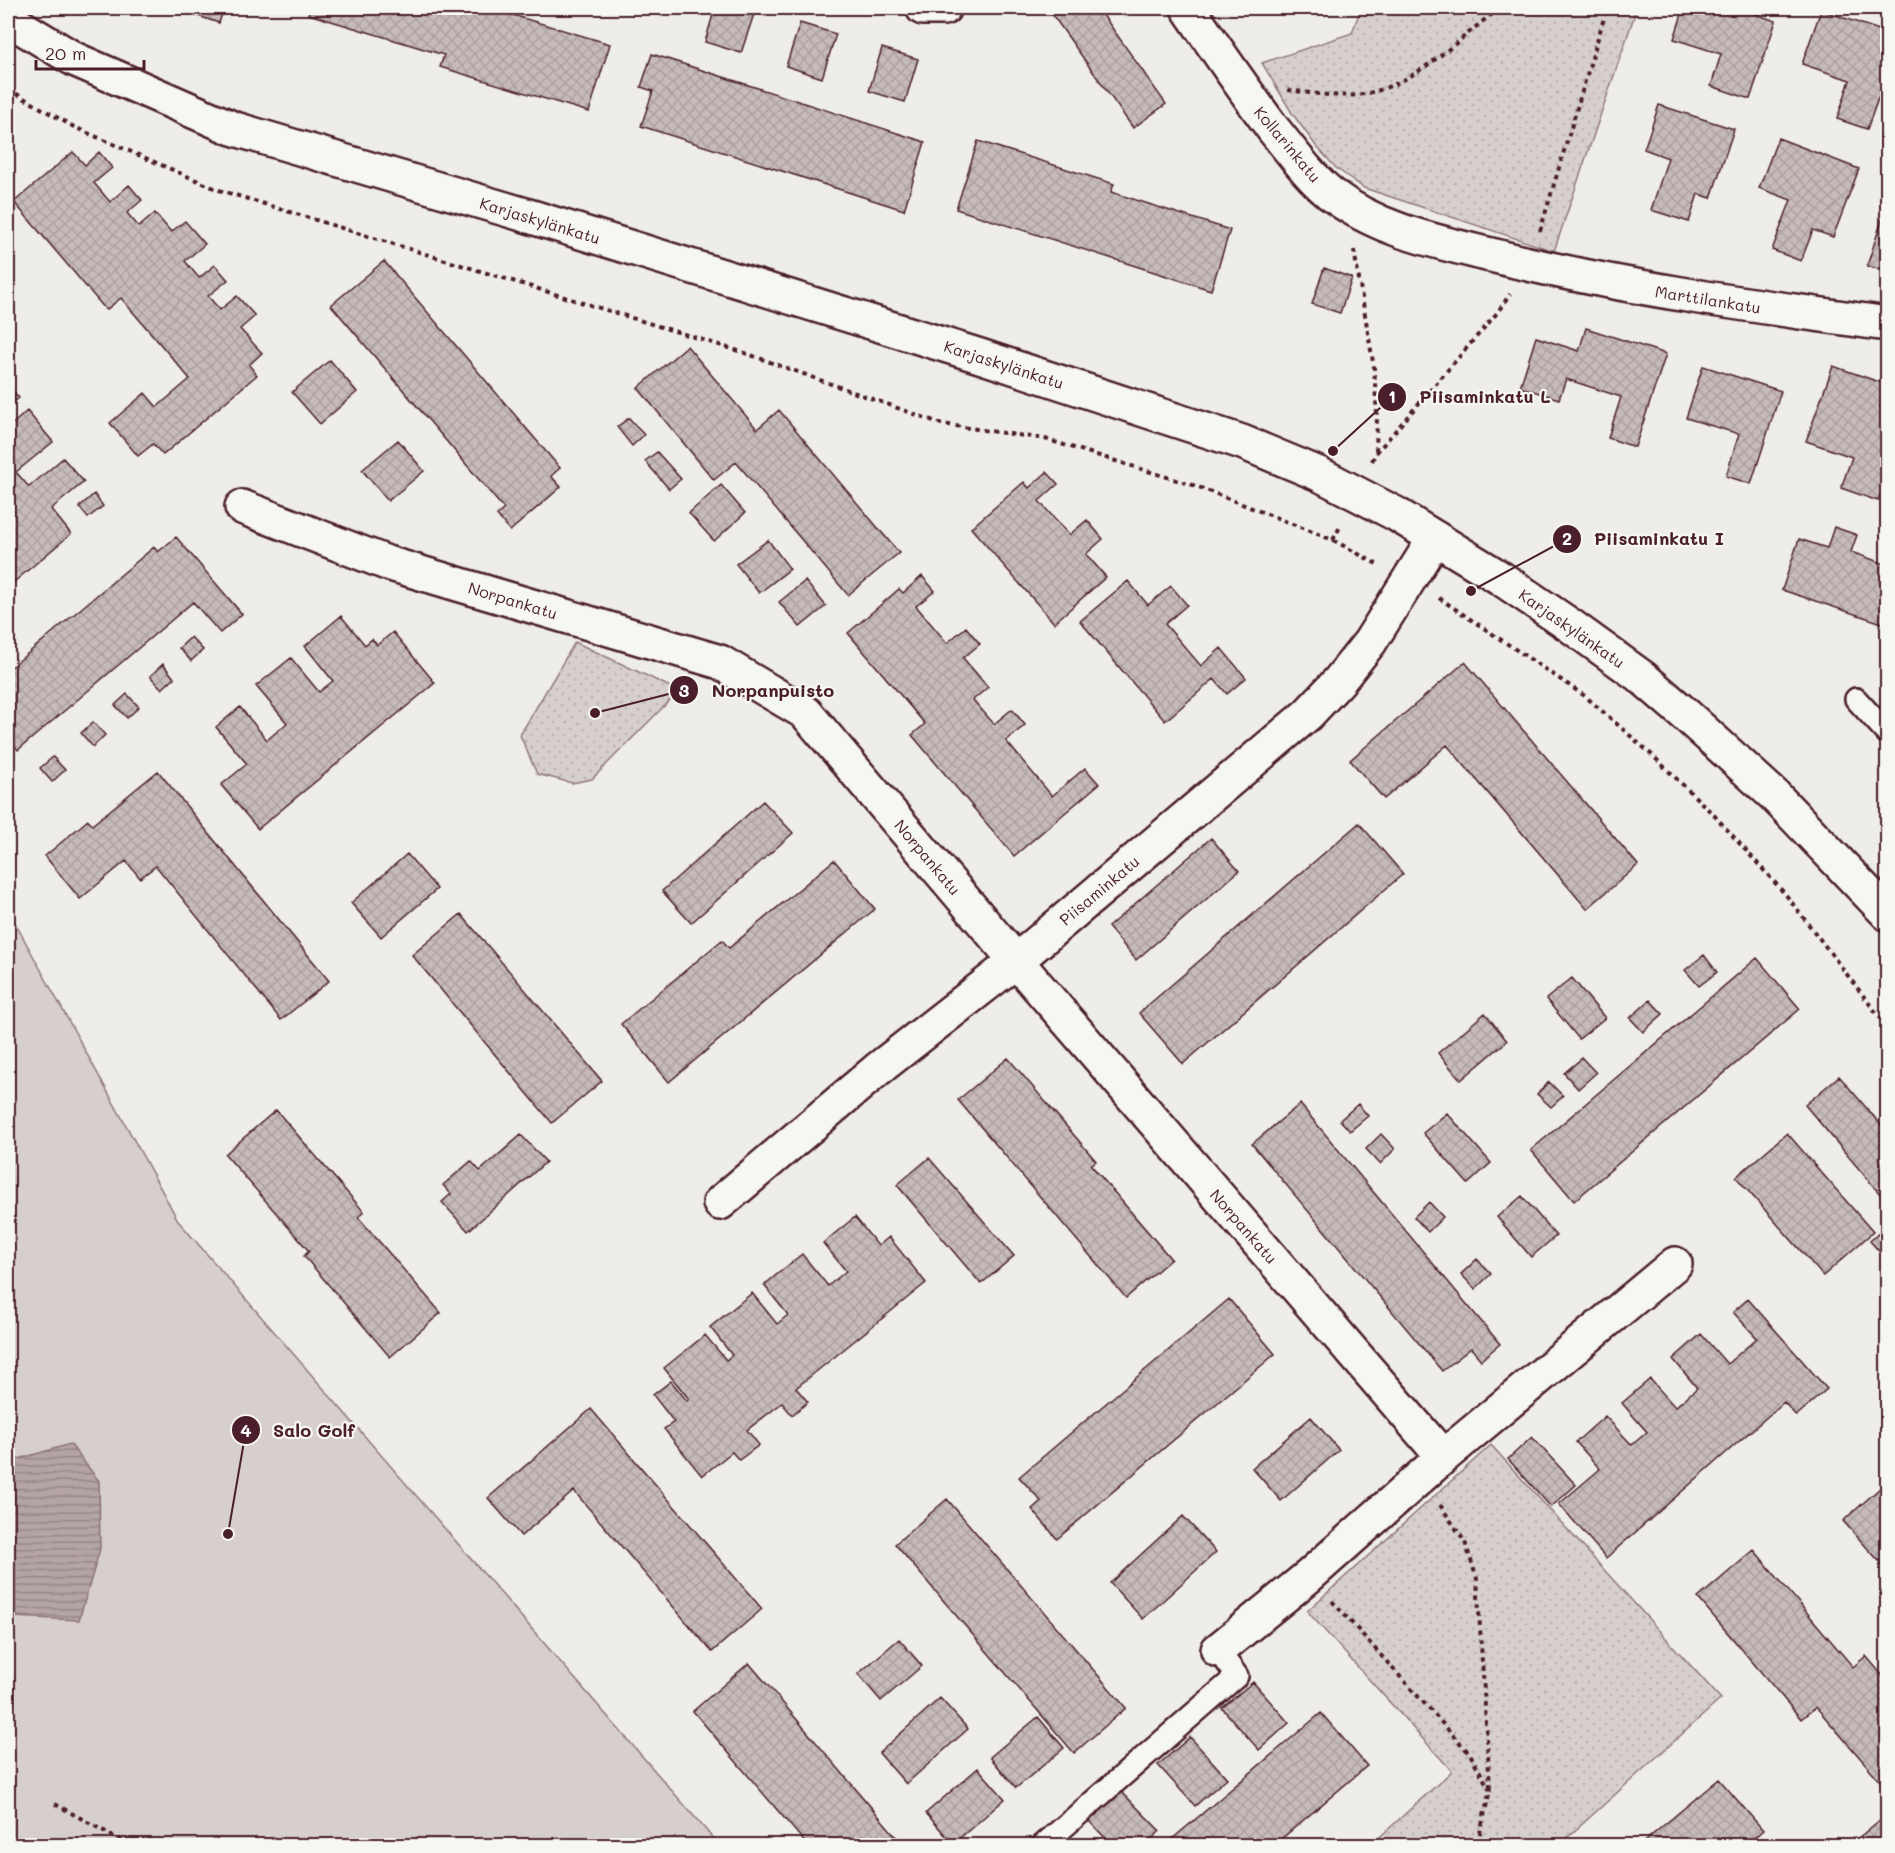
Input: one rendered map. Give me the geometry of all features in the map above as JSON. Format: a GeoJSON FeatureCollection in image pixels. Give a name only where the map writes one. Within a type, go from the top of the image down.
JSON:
{"type":"FeatureCollection","features":[{"type":"Feature","properties":{"kind":"street"},"geometry":{"type":"LineString","coordinates":[[923,8],[944,8]]}},
{"type":"Feature","properties":{"kind":"street","name":"Kollarinkatu"},"geometry":{"type":"LineString","coordinates":[[1188,8],[1239,84],[1315,179],[1347,205],[1386,226],[1409,234],[1529,265]]}},
{"type":"Feature","properties":{"kind":"street","name":"Karjaskylänkatu"},"geometry":{"type":"LineString","coordinates":[[8,19],[74,59],[232,128],[566,227],[980,356],[1204,429],[1279,456],[1356,492],[1435,538],[1571,626],[1651,685],[1774,795],[1887,914]]}},
{"type":"Feature","properties":{"kind":"street","name":"Marttilankatu"},"geometry":{"type":"LineString","coordinates":[[1529,265],[1722,302],[1887,324]]}},
{"type":"Feature","properties":{"kind":"street","name":"Norpankatu"},"geometry":{"type":"LineString","coordinates":[[242,507],[387,563],[720,662],[806,713],[1016,961],[1432,1467]]}},
{"type":"Feature","properties":{"kind":"street","name":"Piisaminkatu"},"geometry":{"type":"LineString","coordinates":[[720,1203],[878,1068],[1016,961],[1308,714],[1356,662],[1435,538]]}},
{"type":"Feature","properties":{"kind":"street"},"geometry":{"type":"LineString","coordinates":[[1218,1650],[1309,1576],[1432,1467],[1675,1264]]}},
{"type":"Feature","properties":{"kind":"lane"},"geometry":{"type":"LineString","coordinates":[[1856,699],[1887,734]]}},
{"type":"Feature","properties":{"kind":"lane"},"geometry":{"type":"LineString","coordinates":[[1042,1845],[1237,1676],[1218,1650]]}},
{"type":"Feature","properties":{"kind":"path"},"geometry":{"type":"LineString","coordinates":[[1239,84],[1337,95],[1355,95],[1385,89],[1412,76],[1500,8]]}},
{"type":"Feature","properties":{"kind":"path"},"geometry":{"type":"LineString","coordinates":[[8,89],[74,127],[219,190],[745,353],[942,424],[1045,440],[1196,486],[1333,540],[1408,581],[1486,628],[1585,696],[1651,754],[1714,815],[1786,895],[1887,1028]]}},
{"type":"Feature","properties":{"kind":"path"},"geometry":{"type":"LineString","coordinates":[[1347,205],[1374,368],[1377,417],[1376,453]]}},
{"type":"Feature","properties":{"kind":"path"},"geometry":{"type":"LineString","coordinates":[[1432,1467],[1465,1542],[1477,1580],[1490,1790],[1478,1845]]}},
{"type":"Feature","properties":{"kind":"path"},"geometry":{"type":"LineString","coordinates":[[1309,1576],[1470,1754],[1490,1790]]}},
{"type":"Feature","properties":{"kind":"path"},"geometry":{"type":"LineString","coordinates":[[55,1804],[130,1845]]}},
{"type":"Feature","properties":{"kind":"shaded area"},"geometry":{"type":"Polygon","coordinates":[[[1361,8],[1637,8],[1554,251],[1364,188],[1336,168],[1316,146],[1292,113],[1262,63],[1352,33],[1361,8]]]}},
{"type":"Feature","properties":{"kind":"shaded area"},"geometry":{"type":"Polygon","coordinates":[[[575,642],[679,691],[592,779],[572,783],[537,774],[520,735],[575,642]]]}},
{"type":"Feature","properties":{"kind":"shaded area"},"geometry":{"type":"Polygon","coordinates":[[[8,910],[179,1222],[719,1845],[8,1845],[8,910]]]}},
{"type":"Feature","properties":{"kind":"shaded area"},"geometry":{"type":"Polygon","coordinates":[[[70,1444],[99,1481],[100,1549],[79,1620],[12,1617],[8,1613],[8,1462],[70,1444]]]}},
{"type":"Feature","properties":{"kind":"shaded area"},"geometry":{"type":"Polygon","coordinates":[[[1491,1445],[1721,1699],[1559,1845],[1371,1845],[1452,1771],[1307,1611],[1491,1445]]]}},
{"type":"Feature","properties":{"kind":"building"},"geometry":{"type":"Polygon","coordinates":[[[197,8],[224,8],[219,23],[195,15],[197,8]]]}},
{"type":"Feature","properties":{"kind":"building"},"geometry":{"type":"Polygon","coordinates":[[[310,8],[489,8],[610,44],[589,112],[440,67],[444,55],[308,14],[310,8]]]}},
{"type":"Feature","properties":{"kind":"building"},"geometry":{"type":"Polygon","coordinates":[[[715,8],[745,8],[755,11],[741,53],[705,42],[715,8]]]}},
{"type":"Feature","properties":{"kind":"building"},"geometry":{"type":"Polygon","coordinates":[[[1053,8],[1098,8],[1166,104],[1133,128],[1049,10],[1053,8]]]}},
{"type":"Feature","properties":{"kind":"building"},"geometry":{"type":"Polygon","coordinates":[[[1684,8],[1747,8],[1746,11],[1776,21],[1750,99],[1711,86],[1721,54],[1674,39],[1684,8]]]}},
{"type":"Feature","properties":{"kind":"building"},"geometry":{"type":"Polygon","coordinates":[[[1821,10],[1888,33],[1888,71],[1867,129],[1837,119],[1850,80],[1802,64],[1821,10]]]}},
{"type":"Feature","properties":{"kind":"building"},"geometry":{"type":"Polygon","coordinates":[[[800,23],[836,34],[822,78],[786,66],[800,23]]]}},
{"type":"Feature","properties":{"kind":"building"},"geometry":{"type":"Polygon","coordinates":[[[882,48],[918,59],[905,102],[869,91],[882,48]]]}},
{"type":"Feature","properties":{"kind":"building"},"geometry":{"type":"Polygon","coordinates":[[[652,54],[925,142],[904,210],[641,126],[653,91],[641,87],[652,54]]]}},
{"type":"Feature","properties":{"kind":"building"},"geometry":{"type":"Polygon","coordinates":[[[1659,105],[1734,129],[1711,198],[1698,194],[1689,222],[1651,210],[1668,158],[1644,149],[1659,105]]]}},
{"type":"Feature","properties":{"kind":"building"},"geometry":{"type":"Polygon","coordinates":[[[1778,138],[1859,169],[1833,237],[1813,230],[1801,261],[1772,250],[1791,200],[1759,188],[1778,138]]]}},
{"type":"Feature","properties":{"kind":"building"},"geometry":{"type":"Polygon","coordinates":[[[978,141],[1114,184],[1111,192],[1230,230],[1211,290],[956,209],[978,141]]]}},
{"type":"Feature","properties":{"kind":"building"},"geometry":{"type":"Polygon","coordinates":[[[73,152],[85,165],[99,152],[112,168],[94,183],[110,202],[129,185],[142,200],[127,213],[139,227],[155,213],[171,232],[185,221],[205,244],[185,261],[199,278],[215,265],[228,280],[208,296],[220,310],[237,296],[255,316],[240,329],[262,353],[249,365],[257,375],[163,455],[153,444],[138,456],[110,423],[145,393],[157,407],[190,379],[121,298],[106,310],[14,202],[73,152]]]}},
{"type":"Feature","properties":{"kind":"building"},"geometry":{"type":"Polygon","coordinates":[[[1888,201],[1888,272],[1867,266],[1888,201]]]}},
{"type":"Feature","properties":{"kind":"building"},"geometry":{"type":"Polygon","coordinates":[[[384,261],[560,468],[551,476],[561,487],[510,531],[497,515],[504,509],[331,305],[384,261]]]}},
{"type":"Feature","properties":{"kind":"building"},"geometry":{"type":"Polygon","coordinates":[[[1324,268],[1352,278],[1340,313],[1312,304],[1324,268]]]}},
{"type":"Feature","properties":{"kind":"building"},"geometry":{"type":"Polygon","coordinates":[[[1586,328],[1666,354],[1635,447],[1608,438],[1621,397],[1566,379],[1559,399],[1520,387],[1536,337],[1579,351],[1586,328]]]}},
{"type":"Feature","properties":{"kind":"building"},"geometry":{"type":"Polygon","coordinates":[[[687,346],[757,429],[779,410],[899,553],[848,595],[736,462],[714,480],[638,388],[687,346]]]}},
{"type":"Feature","properties":{"kind":"building"},"geometry":{"type":"Polygon","coordinates":[[[330,360],[357,392],[320,424],[292,392],[330,360]]]}},
{"type":"Feature","properties":{"kind":"building"},"geometry":{"type":"Polygon","coordinates":[[[1703,366],[1781,391],[1751,484],[1726,476],[1739,434],[1686,418],[1703,366]]]}},
{"type":"Feature","properties":{"kind":"building"},"geometry":{"type":"Polygon","coordinates":[[[1833,366],[1888,385],[1880,407],[1888,410],[1888,475],[1878,501],[1841,488],[1852,457],[1806,441],[1833,366]]]}},
{"type":"Feature","properties":{"kind":"building"},"geometry":{"type":"Polygon","coordinates":[[[8,385],[19,398],[8,407],[8,385]]]}},
{"type":"Feature","properties":{"kind":"building"},"geometry":{"type":"Polygon","coordinates":[[[27,411],[53,442],[16,472],[29,487],[63,458],[84,482],[51,509],[71,534],[8,587],[8,428],[27,411]]]}},
{"type":"Feature","properties":{"kind":"building"},"geometry":{"type":"Polygon","coordinates":[[[629,418],[644,435],[632,446],[617,427],[629,418]]]}},
{"type":"Feature","properties":{"kind":"building"},"geometry":{"type":"Polygon","coordinates":[[[398,440],[424,471],[388,501],[362,470],[398,440]]]}},
{"type":"Feature","properties":{"kind":"building"},"geometry":{"type":"Polygon","coordinates":[[[657,452],[681,479],[669,489],[645,461],[657,452]]]}},
{"type":"Feature","properties":{"kind":"building"},"geometry":{"type":"Polygon","coordinates":[[[1047,472],[1058,484],[1039,501],[1069,535],[1087,520],[1103,539],[1086,554],[1106,577],[1054,623],[971,528],[1024,482],[1029,488],[1047,472]]]}},
{"type":"Feature","properties":{"kind":"building"},"geometry":{"type":"Polygon","coordinates":[[[721,485],[745,513],[714,541],[689,513],[721,485]]]}},
{"type":"Feature","properties":{"kind":"building"},"geometry":{"type":"Polygon","coordinates":[[[94,494],[103,506],[88,518],[79,507],[94,494]]]}},
{"type":"Feature","properties":{"kind":"building"},"geometry":{"type":"Polygon","coordinates":[[[1834,527],[1857,535],[1851,552],[1888,565],[1888,625],[1782,590],[1799,539],[1827,548],[1834,527]]]}},
{"type":"Feature","properties":{"kind":"building"},"geometry":{"type":"Polygon","coordinates":[[[176,537],[242,614],[220,633],[193,602],[18,750],[8,737],[8,670],[154,547],[158,552],[176,537]]]}},
{"type":"Feature","properties":{"kind":"building"},"geometry":{"type":"Polygon","coordinates":[[[768,540],[790,569],[759,593],[736,564],[768,540]]]}},
{"type":"Feature","properties":{"kind":"building"},"geometry":{"type":"Polygon","coordinates":[[[922,576],[935,591],[916,606],[947,643],[966,627],[980,644],[963,658],[988,687],[973,700],[994,724],[1012,709],[1025,725],[1006,741],[1052,796],[1085,768],[1099,784],[1014,856],[912,735],[925,724],[848,633],[899,589],[903,593],[922,576]]]}},
{"type":"Feature","properties":{"kind":"building"},"geometry":{"type":"Polygon","coordinates":[[[805,581],[826,606],[800,627],[779,602],[805,581]]]}},
{"type":"Feature","properties":{"kind":"building"},"geometry":{"type":"Polygon","coordinates":[[[1128,581],[1148,605],[1171,586],[1187,605],[1165,624],[1201,666],[1221,648],[1246,678],[1227,694],[1214,679],[1165,721],[1080,621],[1128,581]]]}},
{"type":"Feature","properties":{"kind":"building"},"geometry":{"type":"Polygon","coordinates":[[[341,616],[365,645],[372,639],[377,645],[393,632],[435,683],[258,829],[221,785],[247,764],[216,727],[240,707],[267,740],[287,723],[256,686],[291,658],[319,692],[333,681],[305,646],[341,616]]]}},
{"type":"Feature","properties":{"kind":"building"},"geometry":{"type":"Polygon","coordinates":[[[191,637],[203,650],[191,661],[179,648],[191,637]]]}},
{"type":"Feature","properties":{"kind":"building"},"geometry":{"type":"Polygon","coordinates":[[[1465,662],[1638,865],[1587,909],[1447,745],[1384,799],[1350,760],[1465,662]]]}},
{"type":"Feature","properties":{"kind":"building"},"geometry":{"type":"Polygon","coordinates":[[[163,664],[174,678],[162,689],[150,676],[163,664]]]}},
{"type":"Feature","properties":{"kind":"building"},"geometry":{"type":"Polygon","coordinates":[[[127,694],[139,707],[127,718],[115,705],[127,694]]]}},
{"type":"Feature","properties":{"kind":"building"},"geometry":{"type":"Polygon","coordinates":[[[93,722],[105,735],[93,747],[81,733],[93,722]]]}},
{"type":"Feature","properties":{"kind":"building"},"geometry":{"type":"Polygon","coordinates":[[[53,757],[65,770],[52,782],[40,768],[53,757]]]}},
{"type":"Feature","properties":{"kind":"building"},"geometry":{"type":"Polygon","coordinates":[[[158,771],[329,981],[281,1020],[156,866],[140,878],[126,861],[80,899],[45,856],[88,820],[92,825],[158,771]]]}},
{"type":"Feature","properties":{"kind":"building"},"geometry":{"type":"Polygon","coordinates":[[[763,801],[793,833],[691,923],[662,891],[763,801]]]}},
{"type":"Feature","properties":{"kind":"building"},"geometry":{"type":"Polygon","coordinates":[[[1359,823],[1403,874],[1183,1064],[1139,1013],[1359,823]]]}},
{"type":"Feature","properties":{"kind":"building"},"geometry":{"type":"Polygon","coordinates":[[[1211,838],[1239,871],[1136,960],[1108,927],[1211,838]]]}},
{"type":"Feature","properties":{"kind":"building"},"geometry":{"type":"Polygon","coordinates":[[[407,854],[437,889],[381,937],[351,903],[407,854]]]}},
{"type":"Feature","properties":{"kind":"building"},"geometry":{"type":"Polygon","coordinates":[[[834,860],[875,909],[669,1082],[621,1024],[722,940],[729,948],[834,860]]]}},
{"type":"Feature","properties":{"kind":"building"},"geometry":{"type":"Polygon","coordinates":[[[461,914],[602,1081],[552,1123],[412,955],[461,914]]]}},
{"type":"Feature","properties":{"kind":"building"},"geometry":{"type":"Polygon","coordinates":[[[1704,955],[1717,972],[1699,986],[1685,970],[1704,955]]]}},
{"type":"Feature","properties":{"kind":"building"},"geometry":{"type":"Polygon","coordinates":[[[1757,958],[1800,1009],[1574,1201],[1531,1150],[1757,958]]]}},
{"type":"Feature","properties":{"kind":"building"},"geometry":{"type":"Polygon","coordinates":[[[1572,978],[1605,1018],[1579,1039],[1546,999],[1572,978]]]}},
{"type":"Feature","properties":{"kind":"building"},"geometry":{"type":"Polygon","coordinates":[[[1650,1000],[1663,1014],[1643,1032],[1630,1018],[1650,1000]]]}},
{"type":"Feature","properties":{"kind":"building"},"geometry":{"type":"Polygon","coordinates":[[[1485,1013],[1507,1041],[1461,1080],[1438,1053],[1485,1013]]]}},
{"type":"Feature","properties":{"kind":"building"},"geometry":{"type":"Polygon","coordinates":[[[1008,1058],[1096,1161],[1091,1165],[1171,1259],[1126,1298],[958,1100],[1008,1058]]]}},
{"type":"Feature","properties":{"kind":"building"},"geometry":{"type":"Polygon","coordinates":[[[1582,1058],[1596,1073],[1578,1089],[1564,1073],[1582,1058]]]}},
{"type":"Feature","properties":{"kind":"building"},"geometry":{"type":"Polygon","coordinates":[[[1839,1076],[1888,1133],[1886,1201],[1805,1105],[1839,1076]]]}},
{"type":"Feature","properties":{"kind":"building"},"geometry":{"type":"Polygon","coordinates":[[[1549,1082],[1563,1096],[1551,1107],[1537,1094],[1549,1082]]]}},
{"type":"Feature","properties":{"kind":"building"},"geometry":{"type":"Polygon","coordinates":[[[1300,1104],[1500,1344],[1481,1360],[1471,1348],[1442,1371],[1252,1144],[1300,1104]]]}},
{"type":"Feature","properties":{"kind":"building"},"geometry":{"type":"Polygon","coordinates":[[[1358,1104],[1368,1116],[1350,1131],[1340,1120],[1358,1104]]]}},
{"type":"Feature","properties":{"kind":"building"},"geometry":{"type":"Polygon","coordinates":[[[276,1110],[364,1212],[358,1217],[441,1313],[390,1357],[304,1256],[309,1251],[225,1154],[276,1110]]]}},
{"type":"Feature","properties":{"kind":"building"},"geometry":{"type":"Polygon","coordinates":[[[1447,1113],[1491,1163],[1468,1184],[1423,1133],[1447,1113]]]}},
{"type":"Feature","properties":{"kind":"building"},"geometry":{"type":"Polygon","coordinates":[[[1787,1133],[1873,1232],[1823,1276],[1736,1177],[1787,1133]]]}},
{"type":"Feature","properties":{"kind":"building"},"geometry":{"type":"Polygon","coordinates":[[[1381,1134],[1395,1149],[1380,1164],[1366,1149],[1381,1134]]]}},
{"type":"Feature","properties":{"kind":"building"},"geometry":{"type":"Polygon","coordinates":[[[521,1135],[546,1162],[468,1231],[442,1202],[451,1194],[443,1185],[471,1161],[480,1171],[521,1135]]]}},
{"type":"Feature","properties":{"kind":"building"},"geometry":{"type":"Polygon","coordinates":[[[929,1158],[1014,1256],[981,1284],[897,1185],[929,1158]]]}},
{"type":"Feature","properties":{"kind":"building"},"geometry":{"type":"Polygon","coordinates":[[[1522,1196],[1556,1236],[1531,1257],[1497,1217],[1522,1196]]]}},
{"type":"Feature","properties":{"kind":"building"},"geometry":{"type":"Polygon","coordinates":[[[1429,1202],[1443,1217],[1428,1232],[1414,1217],[1429,1202]]]}},
{"type":"Feature","properties":{"kind":"building"},"geometry":{"type":"Polygon","coordinates":[[[855,1217],[878,1246],[889,1237],[926,1283],[796,1388],[808,1402],[792,1415],[782,1403],[747,1430],[759,1445],[739,1460],[732,1452],[702,1476],[664,1429],[674,1422],[653,1395],[671,1381],[687,1401],[689,1399],[664,1368],[705,1335],[726,1360],[732,1355],[710,1327],[752,1293],[777,1324],[788,1315],[764,1285],[802,1254],[828,1286],[846,1271],[823,1243],[855,1217]]]}},
{"type":"Feature","properties":{"kind":"building"},"geometry":{"type":"Polygon","coordinates":[[[1888,1225],[1888,1261],[1870,1241],[1888,1225]]]}},
{"type":"Feature","properties":{"kind":"building"},"geometry":{"type":"Polygon","coordinates":[[[1477,1259],[1491,1274],[1475,1289],[1461,1274],[1477,1259]]]}},
{"type":"Feature","properties":{"kind":"building"},"geometry":{"type":"Polygon","coordinates":[[[1229,1299],[1275,1354],[1057,1539],[1032,1509],[1041,1501],[1019,1477],[1229,1299]]]}},
{"type":"Feature","properties":{"kind":"building"},"geometry":{"type":"Polygon","coordinates":[[[1748,1299],[1827,1389],[1796,1416],[1784,1402],[1606,1558],[1559,1504],[1600,1469],[1576,1442],[1605,1416],[1632,1445],[1647,1432],[1622,1403],[1650,1379],[1675,1407],[1697,1388],[1673,1359],[1701,1334],[1727,1364],[1757,1338],[1733,1312],[1748,1299]]]}},
{"type":"Feature","properties":{"kind":"building"},"geometry":{"type":"Polygon","coordinates":[[[591,1409],[762,1609],[712,1652],[574,1491],[521,1536],[488,1498],[591,1409]]]}},
{"type":"Feature","properties":{"kind":"building"},"geometry":{"type":"Polygon","coordinates":[[[1311,1417],[1339,1450],[1281,1501],[1252,1468],[1311,1417]]]}},
{"type":"Feature","properties":{"kind":"building"},"geometry":{"type":"Polygon","coordinates":[[[1532,1437],[1576,1485],[1551,1507],[1508,1459],[1532,1437]]]}},
{"type":"Feature","properties":{"kind":"building"},"geometry":{"type":"Polygon","coordinates":[[[1888,1481],[1888,1571],[1843,1521],[1888,1481]]]}},
{"type":"Feature","properties":{"kind":"building"},"geometry":{"type":"Polygon","coordinates":[[[947,1499],[1126,1708],[1074,1753],[895,1544],[947,1499]]]}},
{"type":"Feature","properties":{"kind":"building"},"geometry":{"type":"Polygon","coordinates":[[[1183,1516],[1216,1552],[1143,1619],[1110,1583],[1183,1516]]]}},
{"type":"Feature","properties":{"kind":"building"},"geometry":{"type":"Polygon","coordinates":[[[1754,1550],[1853,1667],[1866,1656],[1888,1682],[1888,1790],[1816,1707],[1801,1719],[1698,1598],[1754,1550]]]}},
{"type":"Feature","properties":{"kind":"building"},"geometry":{"type":"Polygon","coordinates":[[[899,1639],[922,1666],[881,1701],[858,1674],[899,1639]]]}},
{"type":"Feature","properties":{"kind":"building"},"geometry":{"type":"Polygon","coordinates":[[[749,1663],[904,1846],[808,1846],[693,1711],[749,1663]]]}},
{"type":"Feature","properties":{"kind":"building"},"geometry":{"type":"Polygon","coordinates":[[[1253,1682],[1289,1723],[1259,1750],[1222,1708],[1253,1682]]]}},
{"type":"Feature","properties":{"kind":"building"},"geometry":{"type":"Polygon","coordinates":[[[940,1698],[968,1729],[906,1784],[879,1753],[940,1698]]]}},
{"type":"Feature","properties":{"kind":"building"},"geometry":{"type":"Polygon","coordinates":[[[1321,1713],[1367,1766],[1273,1846],[1164,1846],[1321,1713]]]}},
{"type":"Feature","properties":{"kind":"building"},"geometry":{"type":"Polygon","coordinates":[[[1038,1717],[1064,1748],[1016,1788],[990,1757],[1038,1717]]]}},
{"type":"Feature","properties":{"kind":"building"},"geometry":{"type":"Polygon","coordinates":[[[1190,1737],[1227,1778],[1195,1806],[1158,1765],[1190,1737]]]}},
{"type":"Feature","properties":{"kind":"building"},"geometry":{"type":"Polygon","coordinates":[[[978,1768],[1005,1799],[953,1844],[926,1813],[978,1768]]]}},
{"type":"Feature","properties":{"kind":"building"},"geometry":{"type":"Polygon","coordinates":[[[1719,1779],[1763,1830],[1745,1846],[1639,1846],[1719,1779]]]}},
{"type":"Feature","properties":{"kind":"building"},"geometry":{"type":"Polygon","coordinates":[[[1120,1790],[1160,1831],[1145,1846],[1113,1846],[1089,1821],[1120,1790]]]}},
{"type":"Feature","properties":{"kind":"building"},"geometry":{"type":"Polygon","coordinates":[[[1888,1813],[1888,1846],[1849,1846],[1888,1813]]]}},
{"type":"Feature","properties":{"kind":"place","name":"Piisaminkatu L"},"geometry":{"type":"Point","coordinates":[1333,451]}},
{"type":"Feature","properties":{"kind":"place","name":"Piisaminkatu I"},"geometry":{"type":"Point","coordinates":[1471,591]}},
{"type":"Feature","properties":{"kind":"place","name":"Norpanpuisto"},"geometry":{"type":"Point","coordinates":[595,713]}},
{"type":"Feature","properties":{"kind":"place","name":"Salo Golf"},"geometry":{"type":"Point","coordinates":[228,1534]}}]}
